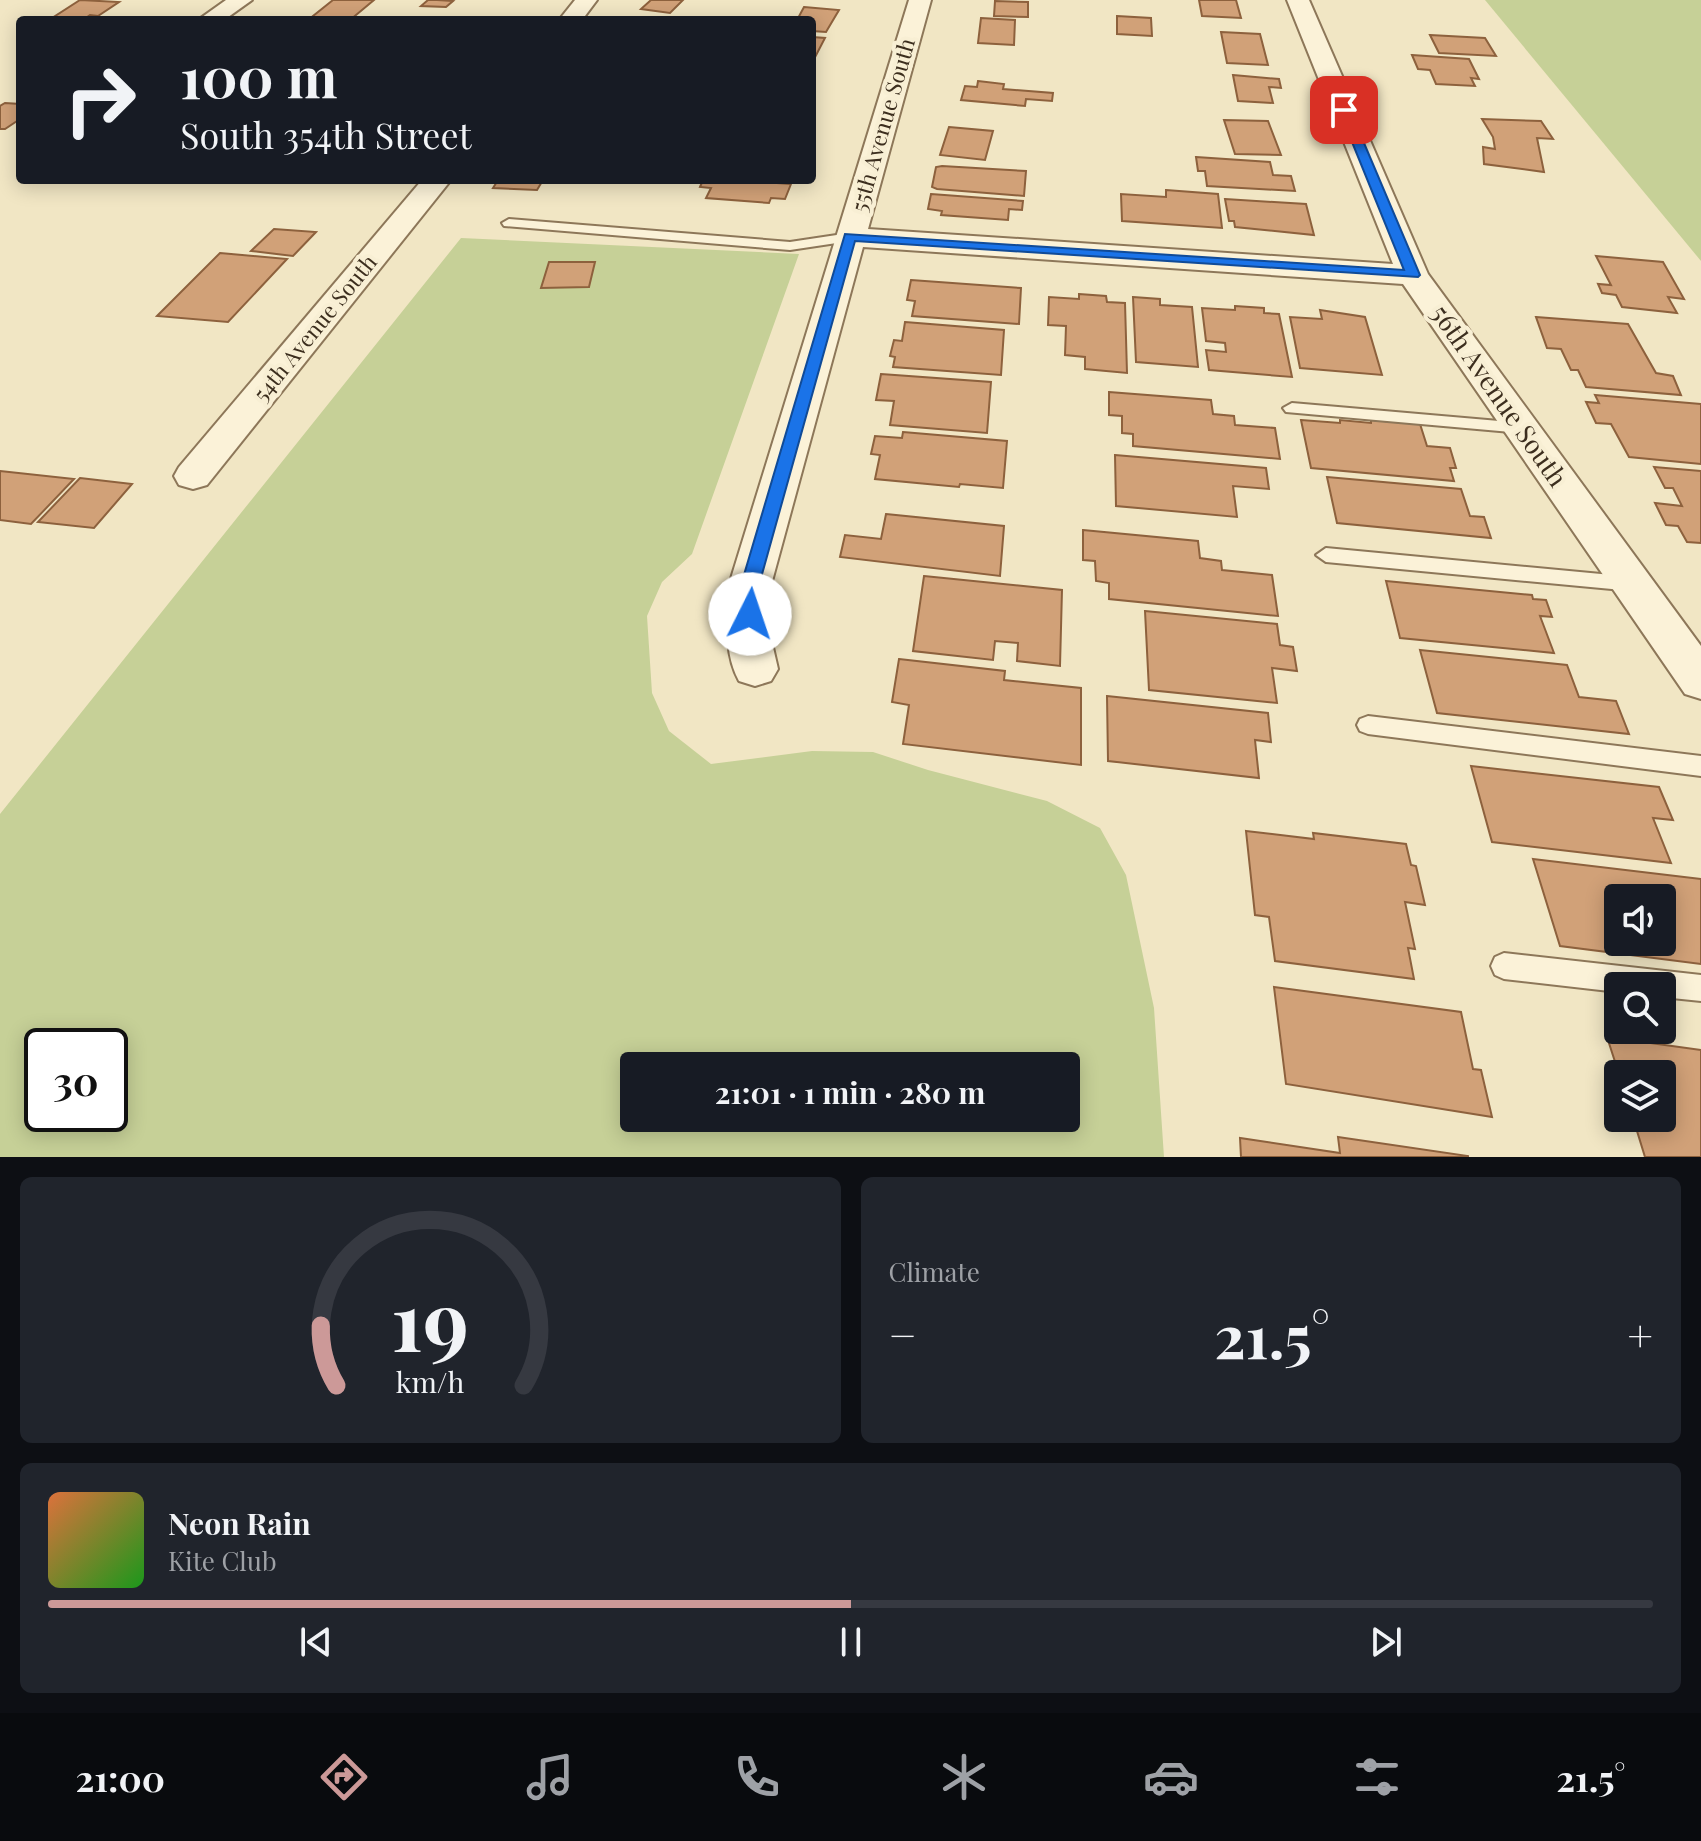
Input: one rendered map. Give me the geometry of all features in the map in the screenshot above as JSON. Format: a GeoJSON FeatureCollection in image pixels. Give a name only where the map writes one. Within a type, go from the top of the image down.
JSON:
{"type":"FeatureCollection","features":[{"type":"Feature","properties":{"kind":"street"},"geometry":{"type":"LineString","coordinates":[[215,16],[241,0]]}},
{"type":"Feature","properties":{"kind":"street"},"geometry":{"type":"LineString","coordinates":[[573,16],[586,0]]}},
{"type":"Feature","properties":{"kind":"street","name":"55th Avenue South"},"geometry":{"type":"LineString","coordinates":[[755,669],[750,643],[750,585],[920,0]]}},
{"type":"Feature","properties":{"kind":"street","name":"56th Avenue South"},"geometry":{"type":"LineString","coordinates":[[1298,0],[1413,275],[1701,681]]}},
{"type":"Feature","properties":{"kind":"street","name":"54th Avenue South"},"geometry":{"type":"LineString","coordinates":[[193,476],[434,184]]}},
{"type":"Feature","properties":{"kind":"street"},"geometry":{"type":"LineString","coordinates":[[850,237],[1413,275]]}},
{"type":"Feature","properties":{"kind":"lane"},"geometry":{"type":"LineString","coordinates":[[509,223],[790,246],[850,237]]}},
{"type":"Feature","properties":{"kind":"lane"},"geometry":{"type":"LineString","coordinates":[[1292,408],[1522,428]]}},
{"type":"Feature","properties":{"kind":"lane"},"geometry":{"type":"LineString","coordinates":[[1326,555],[1633,584]]}},
{"type":"Feature","properties":{"kind":"lane"},"geometry":{"type":"LineString","coordinates":[[1368,725],[1701,766]]}},
{"type":"Feature","properties":{"kind":"lane"},"geometry":{"type":"LineString","coordinates":[[1504,966],[1701,988]]}},
{"type":"Feature","properties":{"kind":"green space"},"geometry":{"type":"Polygon","coordinates":[[[1485,0],[1701,0],[1701,261],[1485,0]]]}},
{"type":"Feature","properties":{"kind":"green space"},"geometry":{"type":"Polygon","coordinates":[[[461,238],[799,254],[692,554],[662,582],[647,616],[652,693],[669,731],[711,764],[812,751],[873,752],[928,770],[1047,801],[1100,828],[1126,875],[1154,1008],[1164,1157],[0,1157],[0,814],[461,238]]]}},
{"type":"Feature","properties":{"kind":"building"},"geometry":{"type":"Polygon","coordinates":[[[80,0],[119,2],[98,16],[55,16],[80,0]]]}},
{"type":"Feature","properties":{"kind":"building"},"geometry":{"type":"Polygon","coordinates":[[[333,0],[374,0],[355,16],[313,16],[333,0]]]}},
{"type":"Feature","properties":{"kind":"building"},"geometry":{"type":"Polygon","coordinates":[[[428,0],[453,1],[446,7],[421,6],[428,0]]]}},
{"type":"Feature","properties":{"kind":"building"},"geometry":{"type":"Polygon","coordinates":[[[651,0],[683,0],[670,13],[641,9],[651,0]]]}},
{"type":"Feature","properties":{"kind":"building"},"geometry":{"type":"Polygon","coordinates":[[[1199,0],[1236,0],[1241,18],[1202,16],[1199,0]]]}},
{"type":"Feature","properties":{"kind":"building"},"geometry":{"type":"Polygon","coordinates":[[[995,1],[1028,2],[1028,17],[994,16],[995,1]]]}},
{"type":"Feature","properties":{"kind":"building"},"geometry":{"type":"Polygon","coordinates":[[[804,7],[839,10],[826,32],[816,31],[816,16],[799,16],[804,7]]]}},
{"type":"Feature","properties":{"kind":"building"},"geometry":{"type":"Polygon","coordinates":[[[1117,16],[1151,18],[1152,36],[1117,34],[1117,16]]]}},
{"type":"Feature","properties":{"kind":"building"},"geometry":{"type":"Polygon","coordinates":[[[981,18],[1015,20],[1014,45],[978,43],[981,18]]]}},
{"type":"Feature","properties":{"kind":"building"},"geometry":{"type":"Polygon","coordinates":[[[1221,32],[1260,34],[1268,65],[1227,63],[1221,32]]]}},
{"type":"Feature","properties":{"kind":"building"},"geometry":{"type":"Polygon","coordinates":[[[1430,35],[1485,38],[1496,56],[1439,53],[1430,35]]]}},
{"type":"Feature","properties":{"kind":"building"},"geometry":{"type":"Polygon","coordinates":[[[816,37],[825,38],[816,55],[816,37]]]}},
{"type":"Feature","properties":{"kind":"building"},"geometry":{"type":"Polygon","coordinates":[[[1412,55],[1469,59],[1479,79],[1471,78],[1475,86],[1436,84],[1430,70],[1418,69],[1412,55]]]}},
{"type":"Feature","properties":{"kind":"building"},"geometry":{"type":"Polygon","coordinates":[[[1233,75],[1279,79],[1281,88],[1269,87],[1273,103],[1238,101],[1233,75]]]}},
{"type":"Feature","properties":{"kind":"building"},"geometry":{"type":"Polygon","coordinates":[[[978,81],[1004,84],[1003,89],[1053,93],[1052,101],[1026,99],[1025,106],[961,100],[965,86],[977,87],[978,81]]]}},
{"type":"Feature","properties":{"kind":"building"},"geometry":{"type":"Polygon","coordinates":[[[16,104],[16,122],[5,129],[0,129],[0,106],[16,104]]]}},
{"type":"Feature","properties":{"kind":"building"},"geometry":{"type":"Polygon","coordinates":[[[1482,119],[1541,121],[1553,139],[1537,138],[1544,172],[1484,164],[1483,147],[1495,149],[1493,137],[1482,119]]]}},
{"type":"Feature","properties":{"kind":"building"},"geometry":{"type":"Polygon","coordinates":[[[1224,120],[1268,121],[1281,155],[1235,154],[1224,120]]]}},
{"type":"Feature","properties":{"kind":"building"},"geometry":{"type":"Polygon","coordinates":[[[949,127],[993,131],[985,160],[940,155],[949,127]]]}},
{"type":"Feature","properties":{"kind":"building"},"geometry":{"type":"Polygon","coordinates":[[[1196,157],[1270,162],[1273,175],[1291,176],[1295,191],[1207,186],[1205,171],[1198,171],[1196,157]]]}},
{"type":"Feature","properties":{"kind":"building"},"geometry":{"type":"Polygon","coordinates":[[[936,167],[1026,171],[1024,196],[937,189],[932,187],[936,167]]]}},
{"type":"Feature","properties":{"kind":"building"},"geometry":{"type":"Polygon","coordinates":[[[496,184],[541,184],[537,190],[493,188],[496,184]]]}},
{"type":"Feature","properties":{"kind":"building"},"geometry":{"type":"Polygon","coordinates":[[[701,184],[791,184],[785,199],[771,198],[769,203],[706,198],[711,188],[700,187],[701,184]]]}},
{"type":"Feature","properties":{"kind":"building"},"geometry":{"type":"Polygon","coordinates":[[[1166,190],[1218,194],[1222,228],[1122,221],[1121,194],[1166,197],[1166,190]]]}},
{"type":"Feature","properties":{"kind":"building"},"geometry":{"type":"Polygon","coordinates":[[[931,194],[1023,201],[1022,210],[1009,209],[1008,220],[941,215],[942,211],[928,209],[931,194]]]}},
{"type":"Feature","properties":{"kind":"building"},"geometry":{"type":"Polygon","coordinates":[[[1225,199],[1306,204],[1314,235],[1235,227],[1234,221],[1229,221],[1225,199]]]}},
{"type":"Feature","properties":{"kind":"building"},"geometry":{"type":"Polygon","coordinates":[[[274,229],[316,232],[293,256],[251,251],[274,229]]]}},
{"type":"Feature","properties":{"kind":"building"},"geometry":{"type":"Polygon","coordinates":[[[220,253],[287,259],[228,322],[157,316],[220,253]]]}},
{"type":"Feature","properties":{"kind":"building"},"geometry":{"type":"Polygon","coordinates":[[[1596,256],[1663,262],[1684,299],[1668,297],[1677,313],[1622,307],[1616,295],[1602,293],[1598,284],[1611,285],[1596,256]]]}},
{"type":"Feature","properties":{"kind":"building"},"geometry":{"type":"Polygon","coordinates":[[[549,262],[595,262],[589,287],[541,288],[549,262]]]}},
{"type":"Feature","properties":{"kind":"building"},"geometry":{"type":"Polygon","coordinates":[[[911,280],[1021,288],[1019,324],[912,316],[915,301],[907,300],[911,280]]]}},
{"type":"Feature","properties":{"kind":"building"},"geometry":{"type":"Polygon","coordinates":[[[1079,294],[1106,296],[1107,302],[1125,303],[1127,373],[1085,369],[1085,357],[1065,355],[1066,326],[1048,325],[1049,297],[1079,299],[1079,294]]]}},
{"type":"Feature","properties":{"kind":"building"},"geometry":{"type":"Polygon","coordinates":[[[1133,297],[1160,299],[1160,305],[1192,307],[1198,367],[1136,362],[1133,297]]]}},
{"type":"Feature","properties":{"kind":"building"},"geometry":{"type":"Polygon","coordinates":[[[1235,306],[1264,308],[1264,313],[1279,314],[1292,377],[1209,370],[1206,350],[1226,352],[1225,343],[1206,341],[1202,308],[1235,310],[1235,306]]]}},
{"type":"Feature","properties":{"kind":"building"},"geometry":{"type":"Polygon","coordinates":[[[1320,310],[1365,317],[1382,375],[1300,368],[1290,317],[1322,319],[1320,310]]]}},
{"type":"Feature","properties":{"kind":"building"},"geometry":{"type":"Polygon","coordinates":[[[1536,317],[1628,324],[1656,373],[1673,376],[1681,395],[1586,387],[1578,370],[1571,370],[1561,349],[1547,348],[1536,317]]]}},
{"type":"Feature","properties":{"kind":"building"},"geometry":{"type":"Polygon","coordinates":[[[905,322],[1004,330],[1001,375],[893,367],[895,357],[890,356],[894,340],[902,341],[905,322]]]}},
{"type":"Feature","properties":{"kind":"building"},"geometry":{"type":"Polygon","coordinates":[[[881,374],[991,382],[987,433],[890,425],[894,401],[876,400],[881,374]]]}},
{"type":"Feature","properties":{"kind":"building"},"geometry":{"type":"Polygon","coordinates":[[[1109,392],[1211,400],[1213,414],[1234,416],[1235,425],[1275,428],[1280,459],[1133,446],[1133,434],[1122,433],[1122,416],[1109,415],[1109,392]]]}},
{"type":"Feature","properties":{"kind":"building"},"geometry":{"type":"Polygon","coordinates":[[[1595,395],[1701,404],[1701,464],[1629,457],[1611,424],[1596,423],[1586,402],[1599,403],[1595,395]]]}},
{"type":"Feature","properties":{"kind":"building"},"geometry":{"type":"Polygon","coordinates":[[[1301,420],[1420,424],[1427,446],[1450,448],[1456,468],[1450,468],[1454,481],[1311,468],[1301,420]]]}},
{"type":"Feature","properties":{"kind":"building"},"geometry":{"type":"Polygon","coordinates":[[[903,432],[1007,441],[1003,488],[875,479],[880,455],[871,454],[875,436],[902,438],[903,432]]]}},
{"type":"Feature","properties":{"kind":"building"},"geometry":{"type":"Polygon","coordinates":[[[1115,455],[1266,468],[1269,489],[1233,486],[1237,517],[1116,506],[1115,455]]]}},
{"type":"Feature","properties":{"kind":"building"},"geometry":{"type":"Polygon","coordinates":[[[1654,467],[1701,471],[1701,543],[1687,542],[1678,526],[1666,525],[1655,503],[1682,506],[1673,488],[1665,488],[1654,467]]]}},
{"type":"Feature","properties":{"kind":"building"},"geometry":{"type":"Polygon","coordinates":[[[0,471],[74,479],[31,524],[0,520],[0,471]]]}},
{"type":"Feature","properties":{"kind":"building"},"geometry":{"type":"Polygon","coordinates":[[[1327,477],[1461,489],[1470,516],[1484,517],[1491,538],[1337,523],[1327,477]]]}},
{"type":"Feature","properties":{"kind":"building"},"geometry":{"type":"Polygon","coordinates":[[[80,478],[132,484],[94,528],[38,522],[80,478]]]}},
{"type":"Feature","properties":{"kind":"building"},"geometry":{"type":"Polygon","coordinates":[[[886,514],[1004,526],[1000,576],[840,557],[845,535],[881,539],[886,514]]]}},
{"type":"Feature","properties":{"kind":"building"},"geometry":{"type":"Polygon","coordinates":[[[1083,530],[1198,541],[1200,558],[1221,561],[1222,570],[1272,575],[1278,616],[1109,599],[1109,583],[1096,581],[1095,561],[1083,560],[1083,530]]]}},
{"type":"Feature","properties":{"kind":"building"},"geometry":{"type":"Polygon","coordinates":[[[924,576],[1062,590],[1060,666],[1017,661],[1018,643],[995,641],[993,660],[913,651],[924,576]]]}},
{"type":"Feature","properties":{"kind":"building"},"geometry":{"type":"Polygon","coordinates":[[[1386,581],[1532,595],[1533,599],[1546,600],[1552,617],[1540,616],[1554,653],[1400,638],[1386,581]]]}},
{"type":"Feature","properties":{"kind":"building"},"geometry":{"type":"Polygon","coordinates":[[[1145,611],[1277,624],[1280,645],[1293,647],[1297,671],[1272,668],[1277,703],[1149,690],[1145,611]]]}},
{"type":"Feature","properties":{"kind":"building"},"geometry":{"type":"Polygon","coordinates":[[[1420,650],[1567,665],[1579,697],[1616,701],[1629,734],[1437,713],[1420,650]]]}},
{"type":"Feature","properties":{"kind":"building"},"geometry":{"type":"Polygon","coordinates":[[[899,659],[1005,671],[1004,680],[1081,688],[1081,765],[903,744],[909,705],[892,702],[899,659]]]}},
{"type":"Feature","properties":{"kind":"building"},"geometry":{"type":"Polygon","coordinates":[[[1107,696],[1268,713],[1271,742],[1255,740],[1259,778],[1108,761],[1107,696]]]}},
{"type":"Feature","properties":{"kind":"building"},"geometry":{"type":"Polygon","coordinates":[[[1471,766],[1659,787],[1673,820],[1653,818],[1671,863],[1492,842],[1471,766]]]}},
{"type":"Feature","properties":{"kind":"building"},"geometry":{"type":"Polygon","coordinates":[[[1246,831],[1314,839],[1313,833],[1406,844],[1411,865],[1416,866],[1425,905],[1405,902],[1415,949],[1408,948],[1414,979],[1275,961],[1269,917],[1255,915],[1246,831]]]}},
{"type":"Feature","properties":{"kind":"building"},"geometry":{"type":"Polygon","coordinates":[[[1533,859],[1701,879],[1701,964],[1638,956],[1676,956],[1676,884],[1604,884],[1604,952],[1560,946],[1533,859]]]}},
{"type":"Feature","properties":{"kind":"building"},"geometry":{"type":"Polygon","coordinates":[[[1274,987],[1461,1012],[1473,1069],[1481,1070],[1492,1117],[1286,1084],[1274,987]]]}},
{"type":"Feature","properties":{"kind":"building"},"geometry":{"type":"Polygon","coordinates":[[[1609,1044],[1658,1044],[1701,1050],[1701,1157],[1645,1157],[1637,1132],[1676,1132],[1676,1060],[1614,1060],[1609,1044]]]}},
{"type":"Feature","properties":{"kind":"building"},"geometry":{"type":"Polygon","coordinates":[[[1338,1137],[1468,1157],[1241,1157],[1240,1138],[1340,1153],[1338,1137]]]}},
{"type":"Feature","properties":{"kind":"route"},"geometry":{"type":"LineString","coordinates":[[750,614],[750,585],[850,237],[1413,275],[1344,110]]}}]}
